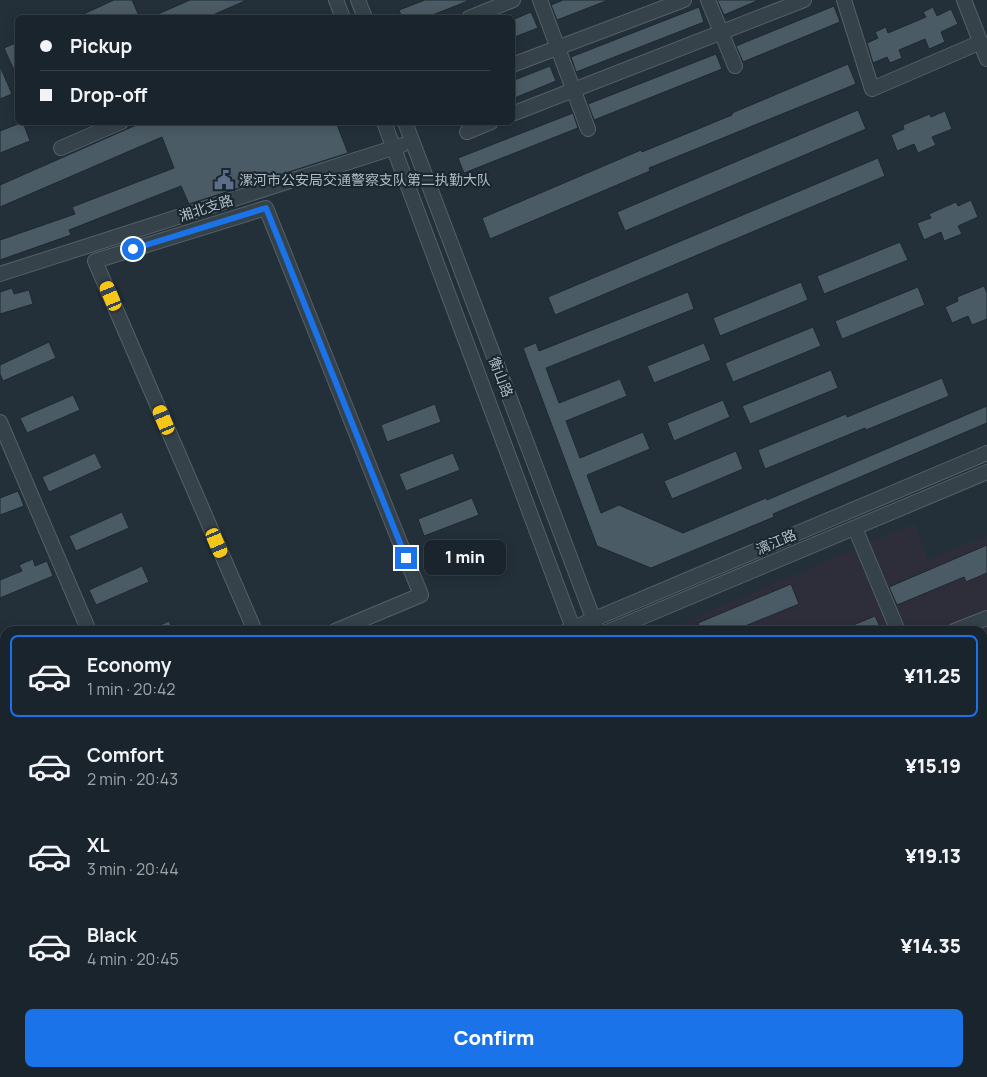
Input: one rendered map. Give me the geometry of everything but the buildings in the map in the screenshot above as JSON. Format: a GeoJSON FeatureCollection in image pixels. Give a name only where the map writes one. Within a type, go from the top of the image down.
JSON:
{"type":"FeatureCollection","features":[{"type":"Feature","properties":{"kind":"street"},"geometry":{"type":"LineString","coordinates":[[336,0],[342,15]]}},
{"type":"Feature","properties":{"kind":"street"},"geometry":{"type":"LineString","coordinates":[[358,0],[364,15]]}},
{"type":"Feature","properties":{"kind":"street"},"geometry":{"type":"LineString","coordinates":[[477,15],[513,0]]}},
{"type":"Feature","properties":{"kind":"street"},"geometry":{"type":"LineString","coordinates":[[540,0],[588,129]]}},
{"type":"Feature","properties":{"kind":"street"},"geometry":{"type":"LineString","coordinates":[[515,64],[684,0]]}},
{"type":"Feature","properties":{"kind":"street"},"geometry":{"type":"LineString","coordinates":[[708,0],[735,66]]}},
{"type":"Feature","properties":{"kind":"street"},"geometry":{"type":"LineString","coordinates":[[515,113],[804,0]]}},
{"type":"Feature","properties":{"kind":"street"},"geometry":{"type":"LineString","coordinates":[[844,0],[872,89],[981,42]]}},
{"type":"Feature","properties":{"kind":"street"},"geometry":{"type":"LineString","coordinates":[[964,0],[987,59]]}},
{"type":"Feature","properties":{"kind":"street"},"geometry":{"type":"LineString","coordinates":[[61,148],[114,125]]}},
{"type":"Feature","properties":{"kind":"street","name":"衡山路"},"geometry":{"type":"LineString","coordinates":[[385,125],[569,626]]}},
{"type":"Feature","properties":{"kind":"street","name":"衡山路"},"geometry":{"type":"LineString","coordinates":[[406,125],[596,625]]}},
{"type":"Feature","properties":{"kind":"street"},"geometry":{"type":"LineString","coordinates":[[467,132],[484,125]]}},
{"type":"Feature","properties":{"kind":"street","name":"湘北支路"},"geometry":{"type":"LineString","coordinates":[[0,274],[412,141]]}},
{"type":"Feature","properties":{"kind":"street"},"geometry":{"type":"LineString","coordinates":[[253,626],[96,261],[266,208],[421,595],[347,626]]}},
{"type":"Feature","properties":{"kind":"street"},"geometry":{"type":"LineString","coordinates":[[0,422],[87,626]]}},
{"type":"Feature","properties":{"kind":"street","name":"漓江路"},"geometry":{"type":"LineString","coordinates":[[596,625],[987,454]]}},
{"type":"Feature","properties":{"kind":"street","name":"漓江路"},"geometry":{"type":"LineString","coordinates":[[621,626],[987,472]]}},
{"type":"Feature","properties":{"kind":"street"},"geometry":{"type":"LineString","coordinates":[[855,528],[896,626]]}},
{"type":"Feature","properties":{"kind":"street"},"geometry":{"type":"LineString","coordinates":[[967,626],[987,618]]}},
{"type":"Feature","properties":{"kind":"shaded area"},"geometry":{"type":"Polygon","coordinates":[[[915,523],[928,560],[987,535],[987,626],[675,626],[915,523]]]}},
{"type":"Feature","properties":{"kind":"place","name":"漯河市公安局交通警察支队第二执勤大队"},"geometry":{"type":"Point","coordinates":[224,180]}},
{"type":"Feature","properties":{"kind":"route"},"geometry":{"type":"LineString","coordinates":[[133,249],[266,208],[406,558]]}}]}
